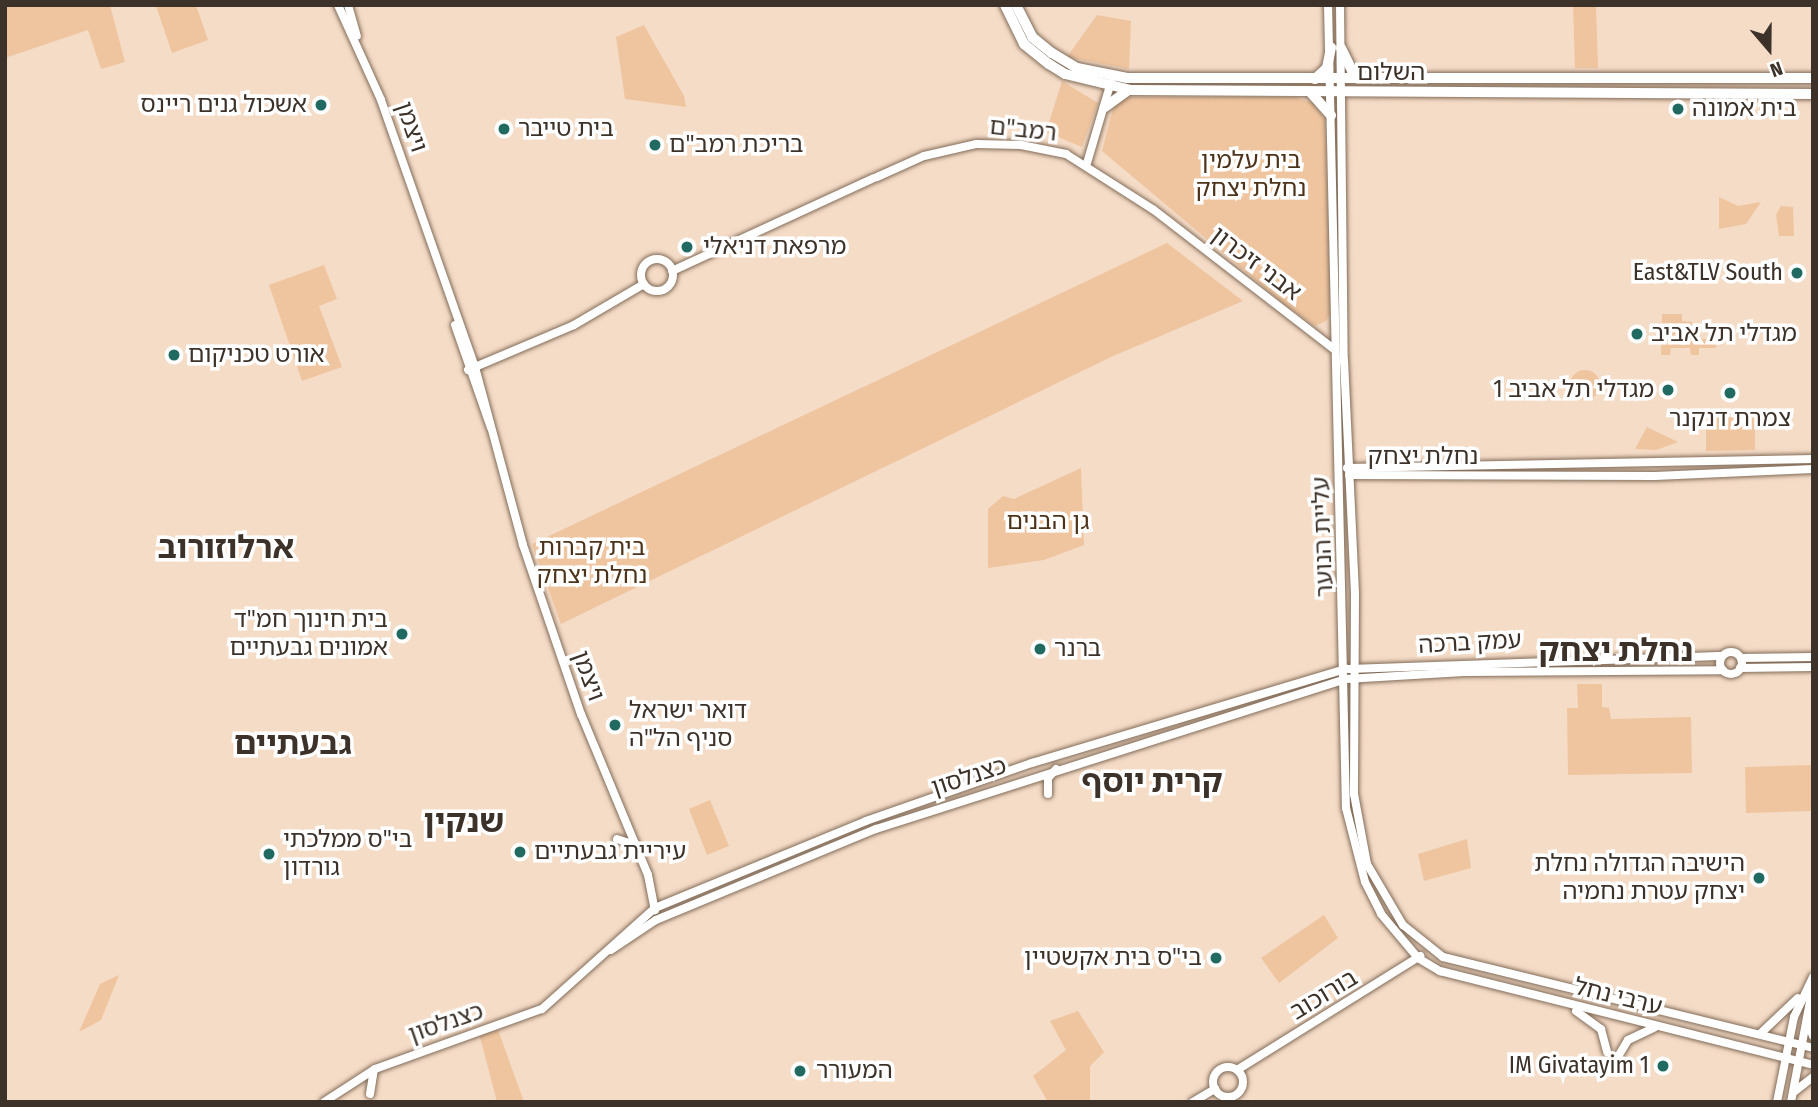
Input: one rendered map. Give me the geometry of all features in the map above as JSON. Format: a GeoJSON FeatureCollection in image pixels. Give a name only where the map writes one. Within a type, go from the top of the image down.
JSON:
{"type":"FeatureCollection","features":[{"type":"Feature","properties":{"kind":"main road","name":"השלום"},"geometry":{"type":"LineString","coordinates":[[1005,5],[1024,44],[1049,64],[1110,87],[1131,90],[1331,94],[1813,94]]}},
{"type":"Feature","properties":{"kind":"main road","name":"השלום"},"geometry":{"type":"LineString","coordinates":[[1016,5],[1032,37],[1052,53],[1077,68],[1112,76],[1372,80],[1813,78]]}},
{"type":"Feature","properties":{"kind":"main road"},"geometry":{"type":"LineString","coordinates":[[1314,79],[1327,68],[1336,47]]}},
{"type":"Feature","properties":{"kind":"main road"},"geometry":{"type":"LineString","coordinates":[[1336,47],[1352,71],[1372,80]]}},
{"type":"Feature","properties":{"kind":"main road"},"geometry":{"type":"LineString","coordinates":[[1105,107],[1131,90]]}},
{"type":"Feature","properties":{"kind":"main road"},"geometry":{"type":"LineString","coordinates":[[1311,93],[1331,115]]}},
{"type":"Feature","properties":{"kind":"street","name":"ויצמן"},"geometry":{"type":"LineString","coordinates":[[338,5],[358,43]]}},
{"type":"Feature","properties":{"kind":"street","name":"ויצמן"},"geometry":{"type":"LineString","coordinates":[[348,5],[358,43],[497,440],[556,645],[636,845],[655,908],[656,920]]}},
{"type":"Feature","properties":{"kind":"street"},"geometry":{"type":"LineString","coordinates":[[1328,5],[1336,47]]}},
{"type":"Feature","properties":{"kind":"street"},"geometry":{"type":"LineString","coordinates":[[1336,47],[1340,5]]}},
{"type":"Feature","properties":{"kind":"street","name":"עליית הנוער"},"geometry":{"type":"LineString","coordinates":[[1336,47],[1330,79],[1334,349],[1340,471],[1349,833],[1381,914],[1419,958]]}},
{"type":"Feature","properties":{"kind":"street","name":"עליית הנוער"},"geometry":{"type":"LineString","coordinates":[[1336,47],[1343,79],[1344,360],[1352,466],[1356,673],[1354,794],[1363,852],[1382,897],[1427,949]]}},
{"type":"Feature","properties":{"kind":"street"},"geometry":{"type":"LineString","coordinates":[[1087,163],[1112,76]]}},
{"type":"Feature","properties":{"kind":"street","name":"רמב\"ם"},"geometry":{"type":"LineString","coordinates":[[644,284],[656,291],[665,289],[672,271],[924,156],[976,144],[1021,145],[1087,163],[1154,211]]}},
{"type":"Feature","properties":{"kind":"street","name":"אבני זיכרון"},"geometry":{"type":"LineString","coordinates":[[1154,211],[1334,349]]}},
{"type":"Feature","properties":{"kind":"street","name":"רמב\"ם"},"geometry":{"type":"LineString","coordinates":[[644,284],[642,272],[648,262],[661,260],[672,271]]}},
{"type":"Feature","properties":{"kind":"street","name":"רמב\"ם"},"geometry":{"type":"LineString","coordinates":[[472,369],[574,325],[644,284]]}},
{"type":"Feature","properties":{"kind":"street","name":"נחלת יצחק"},"geometry":{"type":"LineString","coordinates":[[1340,471],[1352,466],[1813,459]]}},
{"type":"Feature","properties":{"kind":"street","name":"נחלת יצחק"},"geometry":{"type":"LineString","coordinates":[[1340,471],[1352,476],[1655,475],[1813,469]]}},
{"type":"Feature","properties":{"kind":"street"},"geometry":{"type":"LineString","coordinates":[[1813,657],[1741,658],[1732,652],[1722,656],[1723,670],[1731,674],[1740,668],[1813,667]]}},
{"type":"Feature","properties":{"kind":"street","name":"עמק ברכה"},"geometry":{"type":"LineString","coordinates":[[1356,673],[1722,656]]}},
{"type":"Feature","properties":{"kind":"street"},"geometry":{"type":"LineString","coordinates":[[1740,668],[1741,658]]}},
{"type":"Feature","properties":{"kind":"street","name":"עמק ברכה"},"geometry":{"type":"LineString","coordinates":[[1346,669],[1356,673],[1723,670]]}},
{"type":"Feature","properties":{"kind":"street","name":"כצנלסון"},"geometry":{"type":"LineString","coordinates":[[324,1102],[375,1069],[542,1009],[655,908],[942,793],[1346,669]]}},
{"type":"Feature","properties":{"kind":"street","name":"כצנלסון"},"geometry":{"type":"LineString","coordinates":[[609,950],[656,920],[876,829],[1060,767],[1346,679],[1356,673]]}},
{"type":"Feature","properties":{"kind":"street"},"geometry":{"type":"LineString","coordinates":[[1048,794],[1048,778],[1060,767]]}},
{"type":"Feature","properties":{"kind":"street"},"geometry":{"type":"LineString","coordinates":[[617,839],[636,845]]}},
{"type":"Feature","properties":{"kind":"street","name":"בורוכוב"},"geometry":{"type":"LineString","coordinates":[[1237,1070],[1419,958],[1427,949]]}},
{"type":"Feature","properties":{"kind":"street","name":"ערבי נחל"},"geometry":{"type":"LineString","coordinates":[[1427,949],[1517,977],[1813,1048]]}},
{"type":"Feature","properties":{"kind":"street","name":"ערבי נחל"},"geometry":{"type":"LineString","coordinates":[[1419,958],[1440,971],[1656,1027],[1787,1055],[1813,1065]]}},
{"type":"Feature","properties":{"kind":"street"},"geometry":{"type":"LineString","coordinates":[[1760,1034],[1801,995],[1813,977]]}},
{"type":"Feature","properties":{"kind":"street"},"geometry":{"type":"LineString","coordinates":[[1791,1099],[1813,986]]}},
{"type":"Feature","properties":{"kind":"street"},"geometry":{"type":"LineString","coordinates":[[1777,1102],[1801,995]]}},
{"type":"Feature","properties":{"kind":"street"},"geometry":{"type":"LineString","coordinates":[[1568,1005],[1601,1029],[1607,1052]]}},
{"type":"Feature","properties":{"kind":"street"},"geometry":{"type":"LineString","coordinates":[[1806,1012],[1813,1036]]}},
{"type":"Feature","properties":{"kind":"street"},"geometry":{"type":"LineString","coordinates":[[1619,1055],[1634,1035],[1656,1027]]}},
{"type":"Feature","properties":{"kind":"street"},"geometry":{"type":"LineString","coordinates":[[369,1094],[375,1069]]}},
{"type":"Feature","properties":{"kind":"street"},"geometry":{"type":"LineString","coordinates":[[1237,1070],[1243,1085],[1236,1095],[1222,1096],[1215,1089],[1217,1072],[1237,1070]]}},
{"type":"Feature","properties":{"kind":"street"},"geometry":{"type":"LineString","coordinates":[[1791,1099],[1813,1077]]}},
{"type":"Feature","properties":{"kind":"street"},"geometry":{"type":"LineString","coordinates":[[1193,1102],[1215,1089]]}},
{"type":"Feature","properties":{"kind":"green space"},"geometry":{"type":"Polygon","coordinates":[[[5,5],[110,5],[125,62],[101,69],[88,30],[5,58],[5,5]]]}},
{"type":"Feature","properties":{"kind":"green space"},"geometry":{"type":"Polygon","coordinates":[[[196,5],[208,40],[172,53],[156,6],[196,5]]]}},
{"type":"Feature","properties":{"kind":"green space"},"geometry":{"type":"Polygon","coordinates":[[[1573,5],[1596,5],[1598,68],[1575,68],[1573,5]]]}},
{"type":"Feature","properties":{"kind":"green space"},"geometry":{"type":"Polygon","coordinates":[[[1097,15],[1131,21],[1129,69],[1067,57],[1097,15]]]}},
{"type":"Feature","properties":{"kind":"green space"},"geometry":{"type":"Polygon","coordinates":[[[644,25],[684,96],[686,107],[625,99],[616,37],[644,25]]]}},
{"type":"Feature","properties":{"kind":"green space"},"geometry":{"type":"Polygon","coordinates":[[[1062,81],[1098,103],[1082,147],[1046,132],[1062,81]]]}},
{"type":"Feature","properties":{"kind":"green space","name":"בית עלמין נחלת יצחק"},"geometry":{"type":"Polygon","coordinates":[[[1116,97],[1294,97],[1313,103],[1325,119],[1331,312],[1326,321],[1315,326],[1284,304],[1102,151],[1116,97]]]}},
{"type":"Feature","properties":{"kind":"green space"},"geometry":{"type":"Polygon","coordinates":[[[1719,197],[1738,206],[1761,202],[1746,224],[1719,229],[1719,197]]]}},
{"type":"Feature","properties":{"kind":"green space"},"geometry":{"type":"Polygon","coordinates":[[[1781,206],[1793,207],[1794,236],[1779,236],[1776,215],[1781,206]]]}},
{"type":"Feature","properties":{"kind":"green space","name":"בית קברות נחלת יצחק"},"geometry":{"type":"Polygon","coordinates":[[[1167,243],[1243,301],[1111,357],[561,624],[532,544],[1167,243]]]}},
{"type":"Feature","properties":{"kind":"green space"},"geometry":{"type":"Polygon","coordinates":[[[324,265],[337,299],[319,306],[342,367],[302,381],[269,285],[324,265]]]}},
{"type":"Feature","properties":{"kind":"green space"},"geometry":{"type":"Polygon","coordinates":[[[1662,314],[1682,314],[1682,321],[1692,322],[1692,339],[1716,339],[1716,348],[1699,348],[1699,355],[1691,355],[1690,348],[1671,348],[1670,355],[1661,355],[1662,314]]]}},
{"type":"Feature","properties":{"kind":"green space"},"geometry":{"type":"Polygon","coordinates":[[[1585,370],[1595,375],[1600,385],[1595,395],[1585,400],[1575,395],[1570,385],[1575,375],[1585,370]]]}},
{"type":"Feature","properties":{"kind":"green space"},"geometry":{"type":"Polygon","coordinates":[[[1755,416],[1755,450],[1706,451],[1706,417],[1755,416]]]}},
{"type":"Feature","properties":{"kind":"green space"},"geometry":{"type":"Polygon","coordinates":[[[1647,427],[1678,442],[1656,450],[1635,449],[1647,427]]]}},
{"type":"Feature","properties":{"kind":"green space","name":"גן הבנים"},"geometry":{"type":"Polygon","coordinates":[[[1081,468],[1084,545],[1044,560],[988,568],[988,509],[1003,496],[1014,499],[1081,468]]]}},
{"type":"Feature","properties":{"kind":"green space"},"geometry":{"type":"Polygon","coordinates":[[[1577,684],[1602,684],[1602,707],[1609,708],[1611,719],[1691,717],[1692,773],[1568,775],[1567,708],[1578,708],[1577,684]]]}},
{"type":"Feature","properties":{"kind":"green space"},"geometry":{"type":"Polygon","coordinates":[[[1813,765],[1813,811],[1746,813],[1745,767],[1813,765]]]}},
{"type":"Feature","properties":{"kind":"green space"},"geometry":{"type":"Polygon","coordinates":[[[710,800],[729,846],[707,855],[689,809],[710,800]]]}},
{"type":"Feature","properties":{"kind":"green space"},"geometry":{"type":"Polygon","coordinates":[[[1467,839],[1471,868],[1424,881],[1418,854],[1467,839]]]}},
{"type":"Feature","properties":{"kind":"green space"},"geometry":{"type":"Polygon","coordinates":[[[1324,915],[1338,938],[1279,983],[1261,958],[1324,915]]]}},
{"type":"Feature","properties":{"kind":"green space"},"geometry":{"type":"Polygon","coordinates":[[[119,975],[101,1020],[79,1032],[100,984],[119,975]]]}},
{"type":"Feature","properties":{"kind":"green space"},"geometry":{"type":"Polygon","coordinates":[[[1078,1011],[1104,1052],[1090,1066],[1090,1102],[1048,1102],[1033,1076],[1066,1050],[1050,1021],[1078,1011]]]}},
{"type":"Feature","properties":{"kind":"green space"},"geometry":{"type":"Polygon","coordinates":[[[497,1027],[524,1102],[497,1102],[479,1033],[497,1027]]]}},
{"type":"Feature","properties":{"kind":"place","name":"אשכול גנים ריינס"},"geometry":{"type":"Point","coordinates":[321,105]}},
{"type":"Feature","properties":{"kind":"place","name":"בית אמונה"},"geometry":{"type":"Point","coordinates":[1678,109]}},
{"type":"Feature","properties":{"kind":"place","name":"בית טייבר"},"geometry":{"type":"Point","coordinates":[504,129]}},
{"type":"Feature","properties":{"kind":"place","name":"בריכת רמב\"ם"},"geometry":{"type":"Point","coordinates":[655,145]}},
{"type":"Feature","properties":{"kind":"place","name":"מרפאת דניאלי"},"geometry":{"type":"Point","coordinates":[687,247]}},
{"type":"Feature","properties":{"kind":"place","name":"East&TLV South"},"geometry":{"type":"Point","coordinates":[1797,273]}},
{"type":"Feature","properties":{"kind":"place","name":"מגדלי תל אביב"},"geometry":{"type":"Point","coordinates":[1637,334]}},
{"type":"Feature","properties":{"kind":"place","name":"אורט טכניקום"},"geometry":{"type":"Point","coordinates":[174,355]}},
{"type":"Feature","properties":{"kind":"place","name":"מגדלי תל אביב 1"},"geometry":{"type":"Point","coordinates":[1668,390]}},
{"type":"Feature","properties":{"kind":"place","name":"צמרת דנקנר"},"geometry":{"type":"Point","coordinates":[1730,393]}},
{"type":"Feature","properties":{"kind":"place","name":"בית חינוך חמ\"ד אמונים גבעתיים"},"geometry":{"type":"Point","coordinates":[402,634]}},
{"type":"Feature","properties":{"kind":"place","name":"ברנר"},"geometry":{"type":"Point","coordinates":[1040,649]}},
{"type":"Feature","properties":{"kind":"place","name":"דואר ישראל סניף הל\"ה"},"geometry":{"type":"Point","coordinates":[615,725]}},
{"type":"Feature","properties":{"kind":"place","name":"עיריית גבעתיים"},"geometry":{"type":"Point","coordinates":[520,852]}},
{"type":"Feature","properties":{"kind":"place","name":"בי\"ס ממלכתי גורדון"},"geometry":{"type":"Point","coordinates":[269,854]}},
{"type":"Feature","properties":{"kind":"place","name":"הישיבה הגדולה נחלת יצחק עטרת נחמיה"},"geometry":{"type":"Point","coordinates":[1759,878]}},
{"type":"Feature","properties":{"kind":"place","name":"בי\"ס בית אקשטיין"},"geometry":{"type":"Point","coordinates":[1216,958]}},
{"type":"Feature","properties":{"kind":"place","name":"IM Givatayim 1"},"geometry":{"type":"Point","coordinates":[1663,1066]}},
{"type":"Feature","properties":{"kind":"place","name":"המעורר"},"geometry":{"type":"Point","coordinates":[800,1071]}},
{"type":"Feature","properties":{"kind":"district","name":"ארלוזורוב"},"geometry":{"type":"Point","coordinates":[226,547]}},
{"type":"Feature","properties":{"kind":"district","name":"נחלת יצחק"},"geometry":{"type":"Point","coordinates":[1616,650]}},
{"type":"Feature","properties":{"kind":"district","name":"גבעתיים"},"geometry":{"type":"Point","coordinates":[293,743]}},
{"type":"Feature","properties":{"kind":"district","name":"קרית יוסף"},"geometry":{"type":"Point","coordinates":[1152,781]}},
{"type":"Feature","properties":{"kind":"district","name":"שנקין"},"geometry":{"type":"Point","coordinates":[464,821]}}]}
